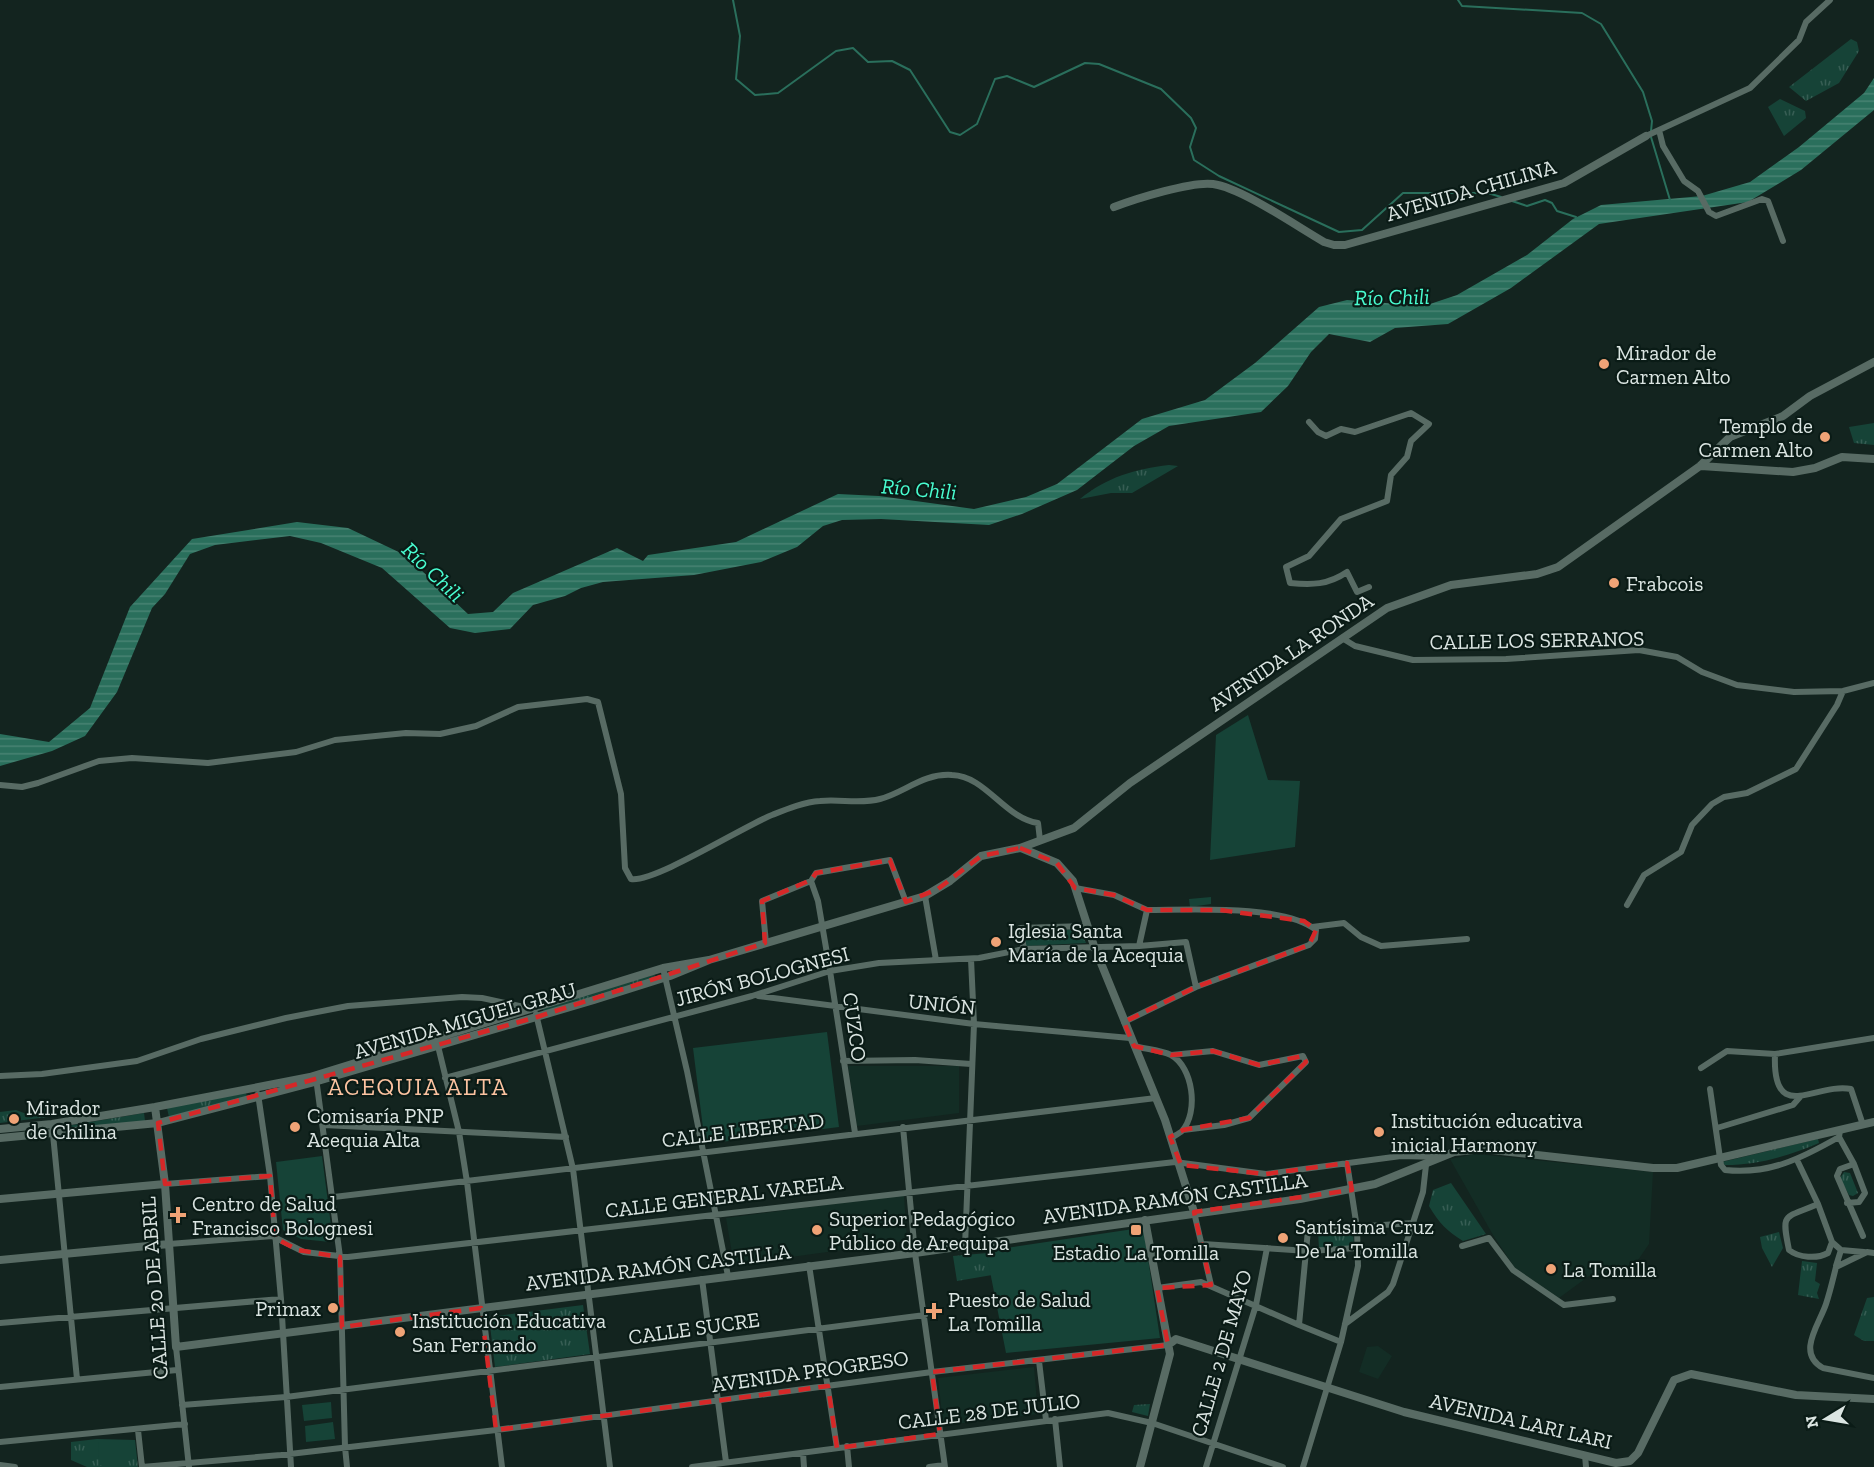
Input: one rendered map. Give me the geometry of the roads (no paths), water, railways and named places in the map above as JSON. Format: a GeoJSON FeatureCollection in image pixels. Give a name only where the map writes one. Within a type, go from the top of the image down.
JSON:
{"type":"FeatureCollection","features":[{"type":"Feature","properties":{"kind":"main road","name":"AVENIDA CHILINA"},"geometry":{"type":"LineString","coordinates":[[1114,207],[1194,185],[1216,184],[1245,197],[1324,242],[1345,245],[1564,183],[1653,132]]}},
{"type":"Feature","properties":{"kind":"main road","name":"AVENIDA LA RONDA"},"geometry":{"type":"LineString","coordinates":[[1020,848],[1074,828],[1130,783],[1387,608],[1451,585],[1550,571],[1700,466],[1730,437],[1783,416],[1810,396],[1874,362]]}},
{"type":"Feature","properties":{"kind":"main road"},"geometry":{"type":"LineString","coordinates":[[1717,450],[1725,466]]}},
{"type":"Feature","properties":{"kind":"main road"},"geometry":{"type":"LineString","coordinates":[[1700,466],[1793,472],[1815,468],[1842,457],[1874,459]]}},
{"type":"Feature","properties":{"kind":"main road"},"geometry":{"type":"LineString","coordinates":[[1039,856],[1040,840]]}},
{"type":"Feature","properties":{"kind":"main road"},"geometry":{"type":"LineString","coordinates":[[1020,848],[1062,868],[1076,888],[1086,926],[1171,1138],[1194,1212]]}},
{"type":"Feature","properties":{"kind":"main road","name":"AVENIDA MIGUEL GRAU"},"geometry":{"type":"LineString","coordinates":[[53,1129],[158,1123],[258,1092],[316,1078],[535,1013],[665,978],[709,960],[925,896],[950,881],[981,856],[1020,848]]}},
{"type":"Feature","properties":{"kind":"main road","name":"AVENIDA MIGUEL GRAU"},"geometry":{"type":"LineString","coordinates":[[535,1013],[663,968],[709,960]]}},
{"type":"Feature","properties":{"kind":"main road","name":"AVENIDA MIGUEL GRAU"},"geometry":{"type":"LineString","coordinates":[[53,1129],[155,1107],[258,1092]]}},
{"type":"Feature","properties":{"kind":"main road","name":"CALLE 20 DE ABRIL"},"geometry":{"type":"LineString","coordinates":[[155,1107],[165,1184],[176,1347]]}},
{"type":"Feature","properties":{"kind":"main road","name":"AVENIDA RAMÓN CASTILLA"},"geometry":{"type":"LineString","coordinates":[[176,1347],[915,1253],[1352,1190],[1426,1165],[1454,1152],[1483,1149],[1653,1168],[1691,1166],[1840,1134],[1874,1122]]}},
{"type":"Feature","properties":{"kind":"main road"},"geometry":{"type":"LineString","coordinates":[[0,1129],[53,1129]]}},
{"type":"Feature","properties":{"kind":"main road"},"geometry":{"type":"LineString","coordinates":[[0,1138],[53,1129]]}},
{"type":"Feature","properties":{"kind":"main road"},"geometry":{"type":"LineString","coordinates":[[0,1199],[165,1184]]}},
{"type":"Feature","properties":{"kind":"main road"},"geometry":{"type":"LineString","coordinates":[[1140,1467],[1169,1357],[1145,1220]]}},
{"type":"Feature","properties":{"kind":"main road"},"geometry":{"type":"LineString","coordinates":[[0,1260],[169,1244]]}},
{"type":"Feature","properties":{"kind":"main road","name":"AVENIDA PROGRESO"},"geometry":{"type":"LineString","coordinates":[[1168,1345],[1176,1339],[1328,1386]]}},
{"type":"Feature","properties":{"kind":"main road","name":"AVENIDA LARI LARI"},"geometry":{"type":"LineString","coordinates":[[1328,1386],[1404,1412],[1616,1463],[1630,1461],[1638,1453],[1674,1380],[1691,1374],[1796,1395],[1874,1399]]}},
{"type":"Feature","properties":{"kind":"street","name":"AVENIDA CHILINA"},"geometry":{"type":"LineString","coordinates":[[1653,132],[1750,88],[1799,40],[1804,27],[1830,0]]}},
{"type":"Feature","properties":{"kind":"street"},"geometry":{"type":"LineString","coordinates":[[1653,132],[1684,181],[1701,195],[1709,212],[1716,216],[1762,199],[1768,201],[1783,241]]}},
{"type":"Feature","properties":{"kind":"street"},"geometry":{"type":"LineString","coordinates":[[1309,422],[1318,432],[1326,436],[1341,429],[1355,432],[1411,413],[1429,423],[1411,441],[1407,457],[1391,475],[1387,501],[1341,519],[1309,556],[1286,567],[1290,583],[1313,585],[1331,582],[1347,572],[1357,592],[1369,587]]}},
{"type":"Feature","properties":{"kind":"street","name":"CALLE LOS SERRANOS"},"geometry":{"type":"LineString","coordinates":[[1342,638],[1355,646],[1413,660],[1506,659],[1639,650],[1677,657],[1702,672],[1737,685],[1794,692],[1842,691],[1874,683]]}},
{"type":"Feature","properties":{"kind":"street"},"geometry":{"type":"LineString","coordinates":[[1627,905],[1644,876],[1681,852],[1692,825],[1712,804],[1724,797],[1747,793],[1796,769],[1837,705],[1842,691]]}},
{"type":"Feature","properties":{"kind":"street"},"geometry":{"type":"LineString","coordinates":[[0,785],[15,787],[38,783],[99,760],[132,758],[208,763],[296,752],[335,740],[406,733],[440,734],[476,726],[518,707],[587,699],[598,702],[621,794],[625,868],[631,879],[638,880],[659,872],[759,820],[788,809],[819,801],[881,799],[913,783],[950,774],[976,783],[1010,812],[1038,823],[1040,840]]}},
{"type":"Feature","properties":{"kind":"street"},"geometry":{"type":"LineString","coordinates":[[766,943],[762,901],[810,881],[816,873],[890,861],[906,902]]}},
{"type":"Feature","properties":{"kind":"street","name":"CUZCO"},"geometry":{"type":"LineString","coordinates":[[810,881],[818,901],[837,1008],[855,1133]]}},
{"type":"Feature","properties":{"kind":"street"},"geometry":{"type":"LineString","coordinates":[[1076,888],[1114,895],[1147,910],[1220,910],[1265,914],[1304,921],[1316,930],[1315,939],[1309,945],[1196,987],[1124,1022]]}},
{"type":"Feature","properties":{"kind":"street"},"geometry":{"type":"LineString","coordinates":[[925,896],[936,960]]}},
{"type":"Feature","properties":{"kind":"street"},"geometry":{"type":"LineString","coordinates":[[1139,945],[1147,910]]}},
{"type":"Feature","properties":{"kind":"street"},"geometry":{"type":"LineString","coordinates":[[1312,927],[1344,923],[1361,937],[1382,946],[1467,939]]}},
{"type":"Feature","properties":{"kind":"street"},"geometry":{"type":"LineString","coordinates":[[1024,949],[1020,928],[1086,926]]}},
{"type":"Feature","properties":{"kind":"street","name":"JIRÓN BOLOGNESI"},"geometry":{"type":"LineString","coordinates":[[445,1078],[752,996],[830,971],[879,963],[971,959],[1024,949],[1186,942],[1196,987]]}},
{"type":"Feature","properties":{"kind":"street"},"geometry":{"type":"LineString","coordinates":[[964,1246],[969,1185],[969,1119],[974,1024],[971,959]]}},
{"type":"Feature","properties":{"kind":"street"},"geometry":{"type":"LineString","coordinates":[[663,968],[704,1150],[728,1276]]}},
{"type":"Feature","properties":{"kind":"street","name":"UNIÓN"},"geometry":{"type":"LineString","coordinates":[[752,996],[1132,1042],[1171,1055],[1213,1051],[1259,1065],[1303,1056],[1306,1062],[1249,1118],[1224,1125],[1183,1130]]}},
{"type":"Feature","properties":{"kind":"street"},"geometry":{"type":"LineString","coordinates":[[0,1076],[42,1074],[137,1061],[201,1039],[296,1015],[348,1006],[475,997],[535,1013],[573,1169],[610,1467]]}},
{"type":"Feature","properties":{"kind":"street"},"geometry":{"type":"LineString","coordinates":[[1701,1068],[1727,1051],[1775,1054],[1874,1038]]}},
{"type":"Feature","properties":{"kind":"street"},"geometry":{"type":"LineString","coordinates":[[437,1042],[459,1132],[467,1182],[502,1467]]}},
{"type":"Feature","properties":{"kind":"street"},"geometry":{"type":"LineString","coordinates":[[1775,1054],[1776,1082],[1785,1093],[1800,1097],[1843,1087],[1851,1089],[1863,1125]]}},
{"type":"Feature","properties":{"kind":"street"},"geometry":{"type":"LineString","coordinates":[[1171,1055],[1188,1072],[1191,1086],[1191,1110],[1183,1130],[1171,1138]]}},
{"type":"Feature","properties":{"kind":"street"},"geometry":{"type":"LineString","coordinates":[[843,1061],[915,1060],[971,1064]]}},
{"type":"Feature","properties":{"kind":"street"},"geometry":{"type":"LineString","coordinates":[[316,1078],[334,1197],[340,1257],[347,1467]]}},
{"type":"Feature","properties":{"kind":"street"},"geometry":{"type":"LineString","coordinates":[[1710,1089],[1720,1159],[1725,1170],[1745,1172],[1797,1160],[1840,1134],[1865,1193],[1859,1202],[1847,1203]]}},
{"type":"Feature","properties":{"kind":"street"},"geometry":{"type":"LineString","coordinates":[[258,1092],[270,1176],[281,1299],[291,1467]]}},
{"type":"Feature","properties":{"kind":"street"},"geometry":{"type":"LineString","coordinates":[[1717,1128],[1792,1105],[1800,1097]]}},
{"type":"Feature","properties":{"kind":"street","name":"CALLE LIBERTAD"},"geometry":{"type":"LineString","coordinates":[[334,1197],[573,1169],[704,1150],[1156,1098]]}},
{"type":"Feature","properties":{"kind":"street"},"geometry":{"type":"LineString","coordinates":[[324,1125],[566,1137]]}},
{"type":"Feature","properties":{"kind":"street"},"geometry":{"type":"LineString","coordinates":[[903,1127],[915,1253],[944,1466],[928,1467]]}},
{"type":"Feature","properties":{"kind":"street"},"geometry":{"type":"LineString","coordinates":[[53,1129],[77,1379]]}},
{"type":"Feature","properties":{"kind":"street","name":"CALLE GENERAL VARELA"},"geometry":{"type":"LineString","coordinates":[[275,1238],[298,1250],[340,1257],[909,1191],[1180,1163],[1257,1174],[1401,1156],[1440,1157]]}},
{"type":"Feature","properties":{"kind":"street"},"geometry":{"type":"LineString","coordinates":[[1797,1160],[1818,1204],[1832,1242],[1841,1250],[1870,1253]]}},
{"type":"Feature","properties":{"kind":"street"},"geometry":{"type":"LineString","coordinates":[[1303,1467],[1341,1342],[1358,1266],[1357,1228],[1347,1163]]}},
{"type":"Feature","properties":{"kind":"street"},"geometry":{"type":"LineString","coordinates":[[1854,1164],[1839,1169],[1837,1176],[1863,1236]]}},
{"type":"Feature","properties":{"kind":"street"},"geometry":{"type":"LineString","coordinates":[[1345,1324],[1388,1292],[1423,1192],[1426,1165]]}},
{"type":"Feature","properties":{"kind":"street"},"geometry":{"type":"LineString","coordinates":[[165,1184],[270,1176]]}},
{"type":"Feature","properties":{"kind":"street"},"geometry":{"type":"LineString","coordinates":[[1818,1204],[1786,1218],[1784,1223],[1789,1250],[1794,1254],[1820,1257],[1828,1253],[1832,1242]]}},
{"type":"Feature","properties":{"kind":"street"},"geometry":{"type":"LineString","coordinates":[[1194,1212],[1211,1285]]}},
{"type":"Feature","properties":{"kind":"street"},"geometry":{"type":"LineString","coordinates":[[1299,1325],[1308,1251],[1308,1230],[1413,1223]]}},
{"type":"Feature","properties":{"kind":"street"},"geometry":{"type":"LineString","coordinates":[[169,1244],[272,1236],[275,1238]]}},
{"type":"Feature","properties":{"kind":"street"},"geometry":{"type":"LineString","coordinates":[[1462,1246],[1489,1238],[1513,1270],[1564,1305],[1613,1299]]}},
{"type":"Feature","properties":{"kind":"street"},"geometry":{"type":"LineString","coordinates":[[1203,1244],[1308,1251],[1357,1248]]}},
{"type":"Feature","properties":{"kind":"street","name":"CALLE 2 DE MAYO"},"geometry":{"type":"LineString","coordinates":[[1206,1467],[1256,1305],[1267,1248]]}},
{"type":"Feature","properties":{"kind":"street"},"geometry":{"type":"LineString","coordinates":[[1841,1250],[1825,1307],[1814,1330],[1811,1356],[1823,1368],[1874,1378]]}},
{"type":"Feature","properties":{"kind":"street"},"geometry":{"type":"LineString","coordinates":[[1836,1267],[1870,1253]]}},
{"type":"Feature","properties":{"kind":"street"},"geometry":{"type":"LineString","coordinates":[[809,1265],[818,1324],[821,1328],[837,1448]]}},
{"type":"Feature","properties":{"kind":"street"},"geometry":{"type":"LineString","coordinates":[[702,1279],[716,1402],[726,1462]]}},
{"type":"Feature","properties":{"kind":"street"},"geometry":{"type":"LineString","coordinates":[[1157,1288],[1202,1282],[1341,1342]]}},
{"type":"Feature","properties":{"kind":"street"},"geometry":{"type":"LineString","coordinates":[[0,1323],[281,1299]]}},
{"type":"Feature","properties":{"kind":"street","name":"CALLE SUCRE"},"geometry":{"type":"LineString","coordinates":[[182,1405],[286,1397],[925,1315]]}},
{"type":"Feature","properties":{"kind":"street","name":"AVENIDA PROGRESO"},"geometry":{"type":"LineString","coordinates":[[142,1467],[188,1465],[496,1430],[933,1372],[1168,1345]]}},
{"type":"Feature","properties":{"kind":"street","name":"CALLE 20 DE ABRIL"},"geometry":{"type":"LineString","coordinates":[[176,1347],[188,1465]]}},
{"type":"Feature","properties":{"kind":"street"},"geometry":{"type":"LineString","coordinates":[[1040,1361],[1046,1420]]}},
{"type":"Feature","properties":{"kind":"street"},"geometry":{"type":"LineString","coordinates":[[0,1387],[177,1370]]}},
{"type":"Feature","properties":{"kind":"street","name":"CALLE 28 DE JULIO"},"geometry":{"type":"LineString","coordinates":[[692,1467],[1108,1413],[1152,1424],[1283,1467]]}},
{"type":"Feature","properties":{"kind":"street"},"geometry":{"type":"LineString","coordinates":[[1055,1419],[1060,1467]]}},
{"type":"Feature","properties":{"kind":"street"},"geometry":{"type":"LineString","coordinates":[[0,1442],[185,1424]]}},
{"type":"Feature","properties":{"kind":"street"},"geometry":{"type":"LineString","coordinates":[[138,1430],[142,1467]]}},
{"type":"Feature","properties":{"kind":"street"},"geometry":{"type":"LineString","coordinates":[[847,1446],[849,1467]]}},
{"type":"Feature","properties":{"kind":"street"},"geometry":{"type":"LineString","coordinates":[[803,1453],[804,1467]]}},
{"type":"Feature","properties":{"kind":"street"},"geometry":{"type":"LineString","coordinates":[[1585,1455],[1586,1467]]}},
{"type":"Feature","properties":{"kind":"street"},"geometry":{"type":"LineString","coordinates":[[755,1459],[756,1467]]}},
{"type":"Feature","properties":{"kind":"street"},"geometry":{"type":"LineString","coordinates":[[0,1465],[15,1467]]}},
{"type":"Feature","properties":{"kind":"waterway"},"geometry":{"type":"LineString","coordinates":[[733,0],[740,36],[736,79],[755,95],[778,93],[836,51],[853,48],[868,62],[892,61],[910,70],[950,132],[960,135],[977,124],[995,79],[1007,76],[1034,87],[1085,63],[1099,64],[1161,89],[1191,118],[1196,128],[1190,147],[1194,160],[1219,176],[1339,232],[1362,230],[1403,193],[1488,193],[1501,197]]}},
{"type":"Feature","properties":{"kind":"waterway"},"geometry":{"type":"LineString","coordinates":[[1458,0],[1462,6],[1582,13],[1601,24],[1643,92],[1652,121],[1651,131]]}},
{"type":"Feature","properties":{"kind":"waterway"},"geometry":{"type":"LineString","coordinates":[[1651,137],[1670,200]]}},
{"type":"Feature","properties":{"kind":"waterway"},"geometry":{"type":"LineString","coordinates":[[1512,201],[1527,206],[1545,200],[1552,203],[1557,211],[1576,217]]}},
{"type":"Feature","properties":{"kind":"place","name":"Mirador de Carmen Alto"},"geometry":{"type":"Point","coordinates":[1604,364]}},
{"type":"Feature","properties":{"kind":"place","name":"Templo de Carmen Alto"},"geometry":{"type":"Point","coordinates":[1825,437]}},
{"type":"Feature","properties":{"kind":"place","name":"Frabcois"},"geometry":{"type":"Point","coordinates":[1614,583]}},
{"type":"Feature","properties":{"kind":"place","name":"Iglesia Santa María de la Acequia"},"geometry":{"type":"Point","coordinates":[996,942]}},
{"type":"Feature","properties":{"kind":"place","name":"Mirador de Chilina"},"geometry":{"type":"Point","coordinates":[14,1119]}},
{"type":"Feature","properties":{"kind":"place","name":"Comisaría PNP Acequia Alta"},"geometry":{"type":"Point","coordinates":[295,1127]}},
{"type":"Feature","properties":{"kind":"place","name":"Institución educativa inicial Harmony"},"geometry":{"type":"Point","coordinates":[1379,1132]}},
{"type":"Feature","properties":{"kind":"place","name":"Centro de Salud Francisco Bolognesi"},"geometry":{"type":"Point","coordinates":[178,1215]}},
{"type":"Feature","properties":{"kind":"place","name":"Superior Pedagógico Público de Arequipa"},"geometry":{"type":"Point","coordinates":[817,1230]}},
{"type":"Feature","properties":{"kind":"place","name":"Estadio La Tomilla"},"geometry":{"type":"Point","coordinates":[1136,1230]}},
{"type":"Feature","properties":{"kind":"place","name":"Santísima Cruz De La Tomilla"},"geometry":{"type":"Point","coordinates":[1283,1238]}},
{"type":"Feature","properties":{"kind":"place","name":"La Tomilla"},"geometry":{"type":"Point","coordinates":[1551,1269]}},
{"type":"Feature","properties":{"kind":"place","name":"Primax"},"geometry":{"type":"Point","coordinates":[333,1308]}},
{"type":"Feature","properties":{"kind":"place","name":"Puesto de Salud La Tomilla"},"geometry":{"type":"Point","coordinates":[934,1311]}},
{"type":"Feature","properties":{"kind":"place","name":"Institución Educativa San Fernando"},"geometry":{"type":"Point","coordinates":[400,1332]}},
{"type":"Feature","properties":{"kind":"district","name":"ACEQUIA ALTA"},"geometry":{"type":"Point","coordinates":[418,1086]}},
{"type":"Feature","properties":{"kind":"water label","name":"Río Chili"},"geometry":{"type":"Point","coordinates":[1392,297]}},
{"type":"Feature","properties":{"kind":"water label","name":"Río Chili"},"geometry":{"type":"Point","coordinates":[919,489]}},
{"type":"Feature","properties":{"kind":"water label","name":"Río Chili"},"geometry":{"type":"Point","coordinates":[433,572]}}]}
